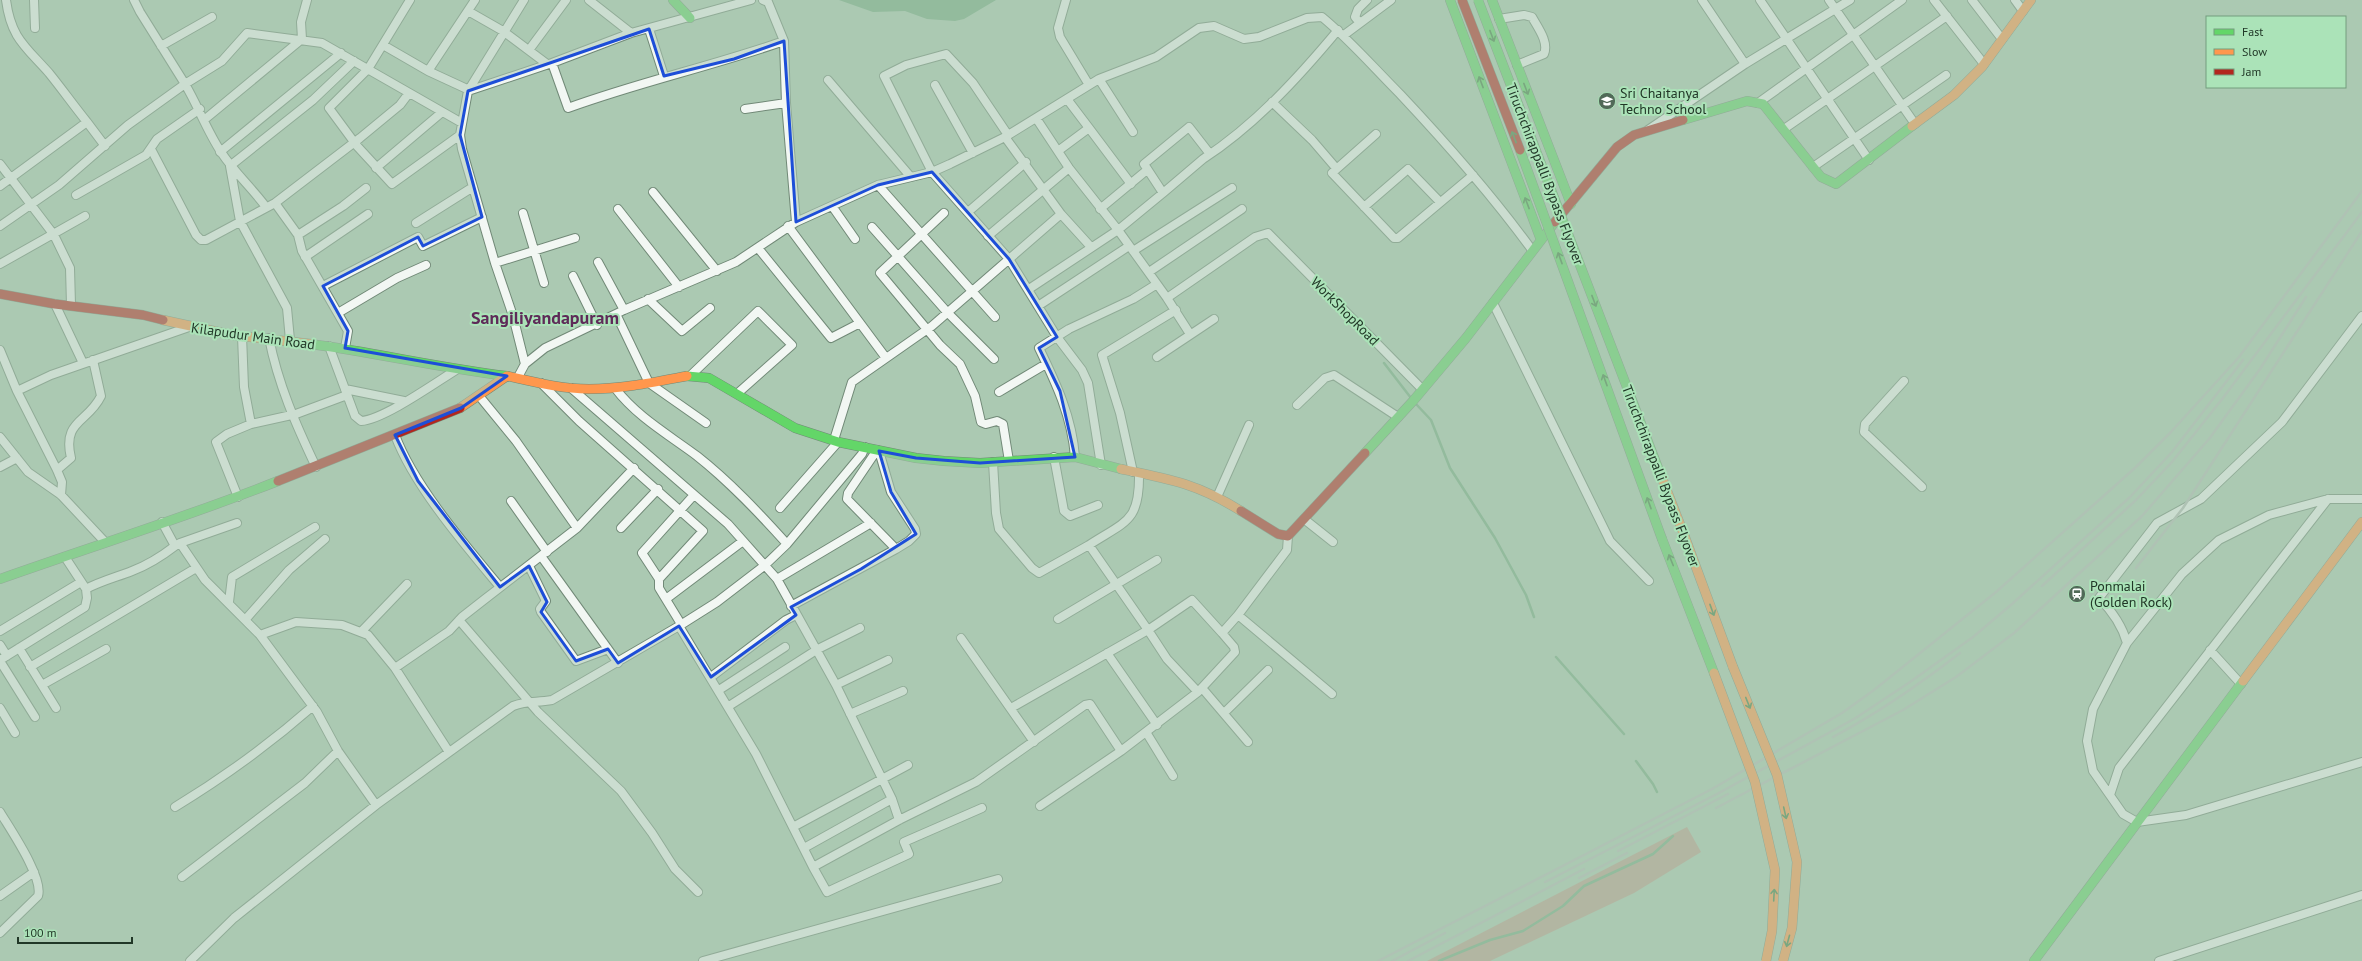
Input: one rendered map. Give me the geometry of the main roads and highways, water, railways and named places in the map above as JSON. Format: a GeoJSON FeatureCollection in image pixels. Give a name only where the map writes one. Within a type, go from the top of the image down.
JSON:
{"type":"FeatureCollection","features":[{"type":"Feature","properties":{"kind":"main road"},"geometry":{"type":"LineString","coordinates":[[673,0],[690,18]]}},
{"type":"Feature","properties":{"kind":"main road"},"geometry":{"type":"LineString","coordinates":[[1450,0],[1541,240],[1617,147],[1634,135],[1747,100],[1763,104],[1821,177],[1836,184],[1954,95],[1984,64],[2031,0]]}},
{"type":"Feature","properties":{"kind":"main road","name":"Tiruchchirappalli Bypass Flyover"},"geometry":{"type":"LineString","coordinates":[[1462,0],[1550,229],[1662,539],[1755,782],[1775,870],[1772,932],[1766,961]]}},
{"type":"Feature","properties":{"kind":"main road","name":"Tiruchchirappalli Bypass Flyover"},"geometry":{"type":"LineString","coordinates":[[1478,0],[1683,532],[1733,667],[1777,775],[1797,862],[1792,928],[1783,961]]}},
{"type":"Feature","properties":{"kind":"main road"},"geometry":{"type":"LineString","coordinates":[[1492,0],[1571,204]]}},
{"type":"Feature","properties":{"kind":"main road","name":"Kilapudur Main Road"},"geometry":{"type":"LineString","coordinates":[[0,294],[54,304],[143,315],[189,327],[242,336],[290,340],[345,348],[456,370],[518,377],[540,383],[570,388],[615,388],[691,376],[709,378],[738,393],[795,428],[836,441],[930,460],[993,462],[1075,456],[1101,465],[1181,481],[1217,497],[1278,534],[1288,536],[1398,417],[1466,338],[1541,240]]}},
{"type":"Feature","properties":{"kind":"main road"},"geometry":{"type":"LineString","coordinates":[[0,579],[238,497],[395,436],[461,408],[480,397],[507,376]]}},
{"type":"Feature","properties":{"kind":"main road"},"geometry":{"type":"LineString","coordinates":[[2034,961],[2362,522]]}},
{"type":"Feature","properties":{"kind":"waterway"},"geometry":{"type":"LineString","coordinates":[[1384,363],[1411,398]]}},
{"type":"Feature","properties":{"kind":"waterway"},"geometry":{"type":"LineString","coordinates":[[1416,404],[1431,420],[1450,468],[1495,538],[1526,595],[1534,617]]}},
{"type":"Feature","properties":{"kind":"waterway"},"geometry":{"type":"LineString","coordinates":[[1556,657],[1624,734]]}},
{"type":"Feature","properties":{"kind":"waterway"},"geometry":{"type":"LineString","coordinates":[[1636,761],[1657,792]]}},
{"type":"Feature","properties":{"kind":"waterway"},"geometry":{"type":"LineString","coordinates":[[1439,961],[1490,940],[1523,931],[1563,906],[1584,886],[1653,854],[1673,836]]}},
{"type":"Feature","properties":{"kind":"railway"},"geometry":{"type":"LineString","coordinates":[[1378,961],[1712,789],[1842,713],[1874,690],[1996,592],[2136,467],[2171,432],[2239,357],[2362,191]]}},
{"type":"Feature","properties":{"kind":"railway"},"geometry":{"type":"LineString","coordinates":[[2042,586],[2135,501],[2172,462],[2223,398],[2362,212]]}},
{"type":"Feature","properties":{"kind":"railway"},"geometry":{"type":"LineString","coordinates":[[2136,568],[2183,508],[2362,231]]}},
{"type":"Feature","properties":{"kind":"railway"},"geometry":{"type":"LineString","coordinates":[[1716,808],[1903,710],[1956,677],[2014,633],[2142,516],[2209,439],[2260,369],[2306,297]]}},
{"type":"Feature","properties":{"kind":"railway"},"geometry":{"type":"LineString","coordinates":[[1545,882],[1717,794],[1854,719],[1910,682],[1973,637],[2012,604],[2130,497],[2172,452],[2243,360]]}},
{"type":"Feature","properties":{"kind":"railway"},"geometry":{"type":"LineString","coordinates":[[1833,737],[1898,698],[1960,653]]}},
{"type":"Feature","properties":{"kind":"railway"},"geometry":{"type":"LineString","coordinates":[[1618,851],[1728,794]]}},
{"type":"Feature","properties":{"kind":"railway"},"geometry":{"type":"LineString","coordinates":[[1579,878],[1627,853]]}},
{"type":"Feature","properties":{"kind":"railway"},"geometry":{"type":"LineString","coordinates":[[1408,961],[1584,869]]}},
{"type":"Feature","properties":{"kind":"railway"},"geometry":{"type":"LineString","coordinates":[[1392,961],[1445,933]]}},
{"type":"Feature","properties":{"kind":"place","name":"Sri Chaitanya Techno School"},"geometry":{"type":"Point","coordinates":[1607,101]}},
{"type":"Feature","properties":{"kind":"place","name":"Ponmalai (Golden Rock)"},"geometry":{"type":"Point","coordinates":[2077,594]}},
{"type":"Feature","properties":{"kind":"district","name":"Sangiliyandapuram"},"geometry":{"type":"Point","coordinates":[545,317]}}]}
